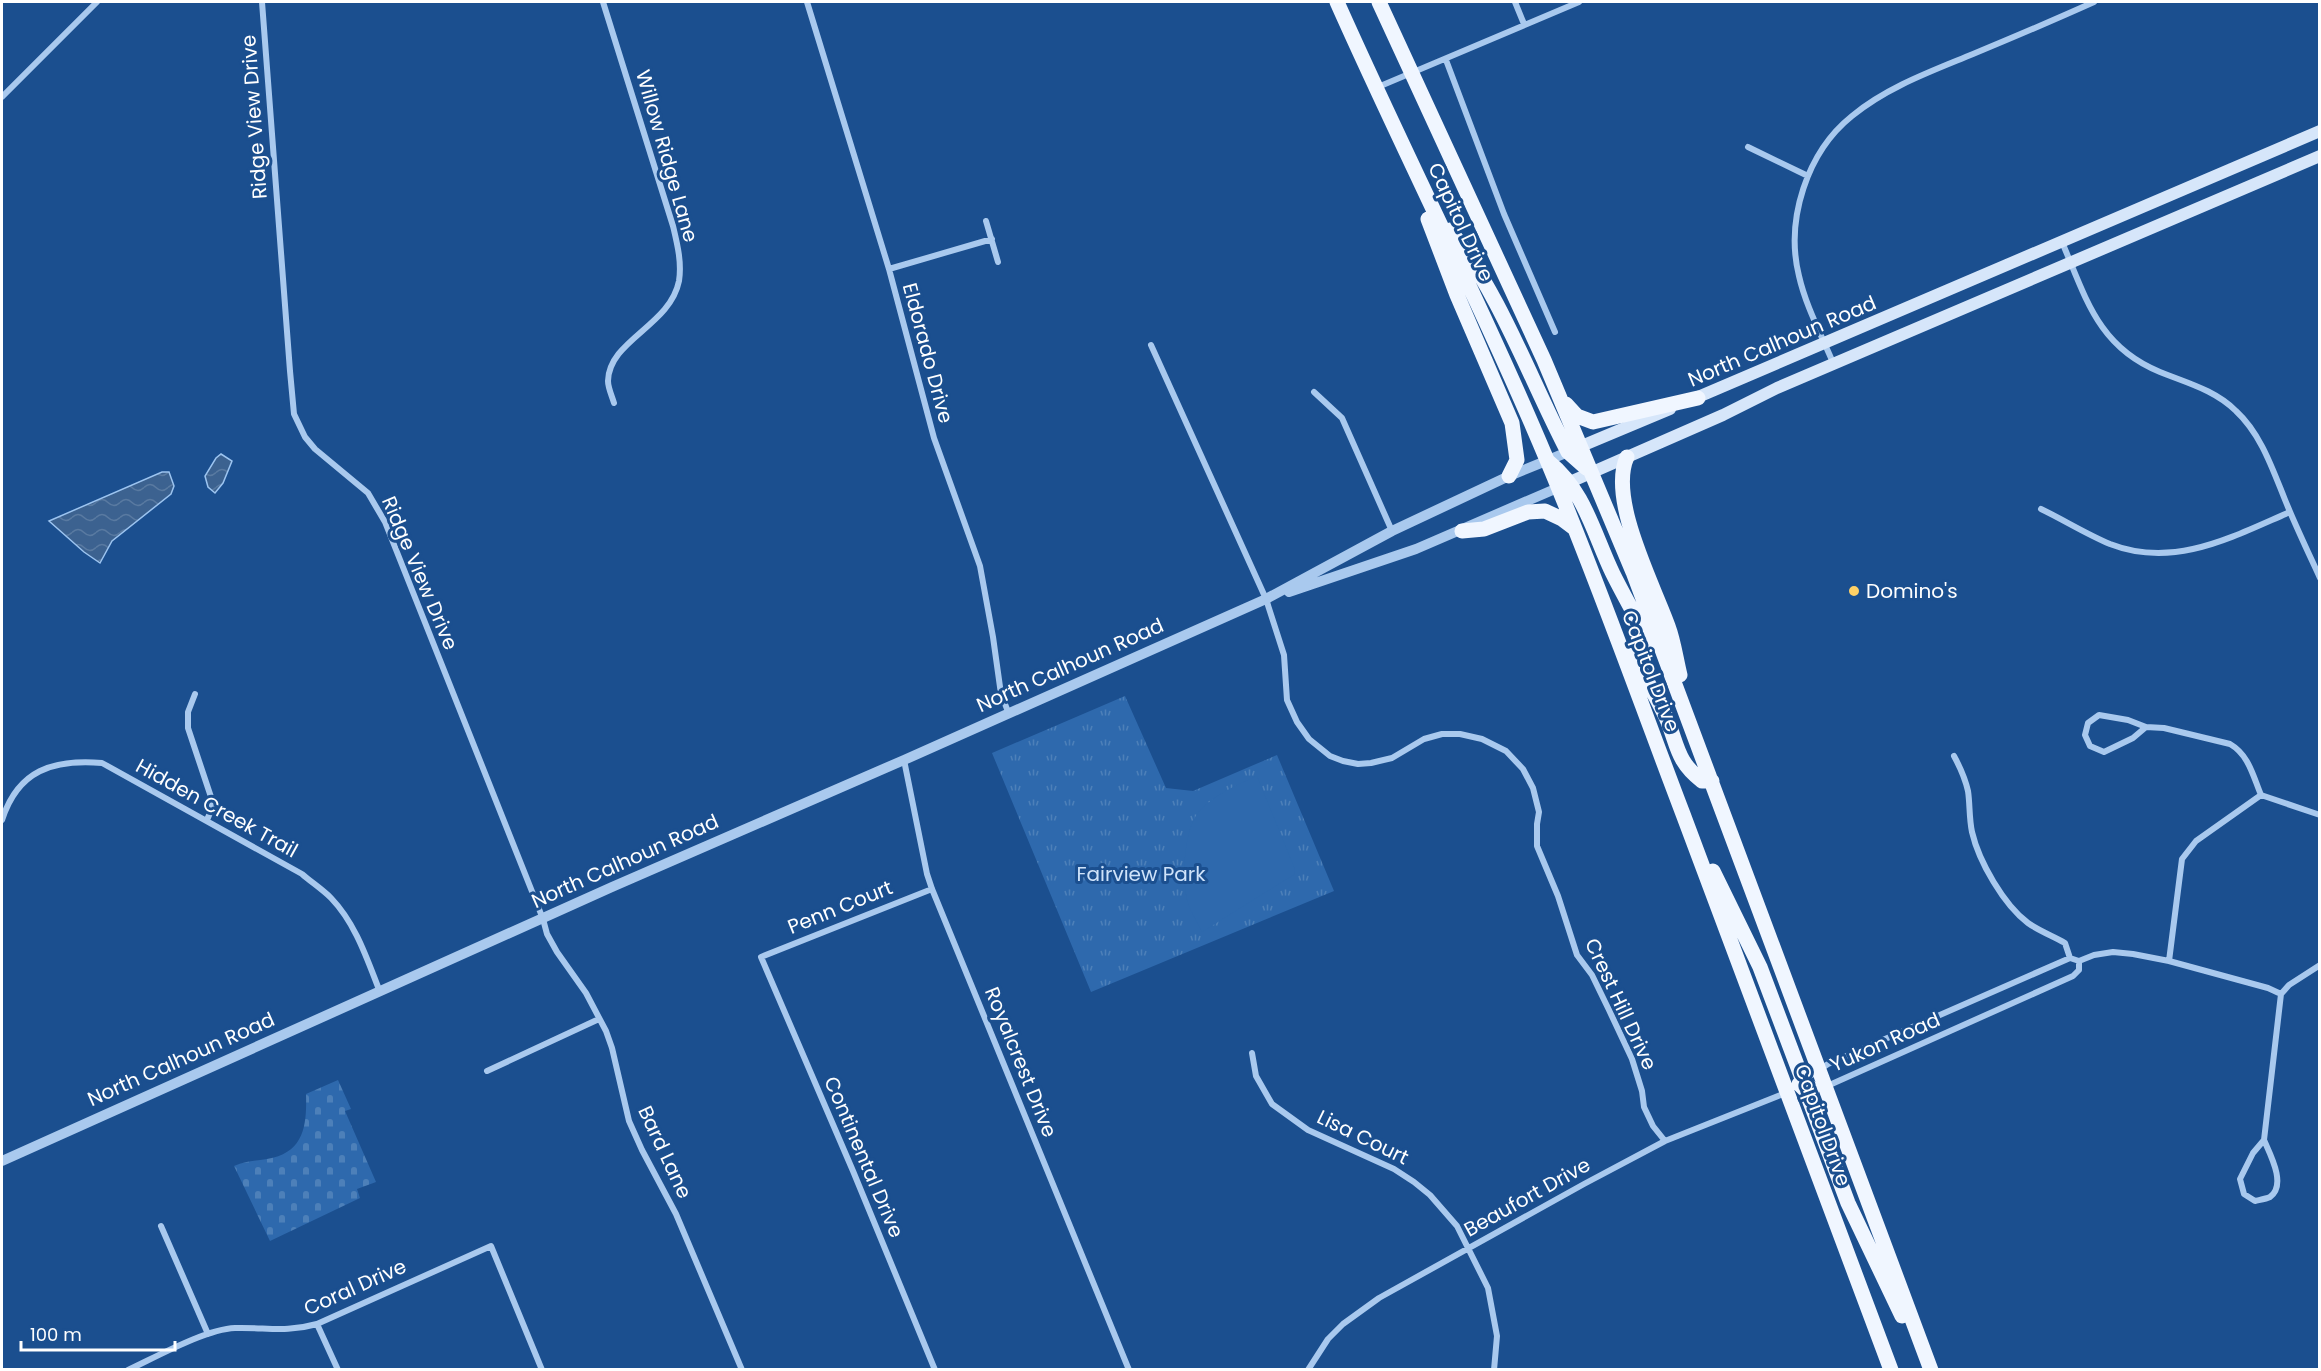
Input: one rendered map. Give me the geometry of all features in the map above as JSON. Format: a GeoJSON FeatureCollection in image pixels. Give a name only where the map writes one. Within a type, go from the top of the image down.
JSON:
{"type":"FeatureCollection","features":[{"type":"Feature","properties":{"kind":"main road","name":"Capitol Drive"},"geometry":{"type":"LineString","coordinates":[[1337,2],[1399,140],[1435,211],[1547,460]]}},
{"type":"Feature","properties":{"kind":"main road","name":"Capitol Drive"},"geometry":{"type":"LineString","coordinates":[[1379,2],[1558,393],[1574,449]]}},
{"type":"Feature","properties":{"kind":"main road","name":"North Calhoun Road"},"geometry":{"type":"LineString","coordinates":[[1574,449],[1825,344],[2319,131]]}},
{"type":"Feature","properties":{"kind":"main road"},"geometry":{"type":"LineString","coordinates":[[1399,140],[1457,295],[1512,423],[1516,460],[1509,476]]}},
{"type":"Feature","properties":{"kind":"main road","name":"North Calhoun Road"},"geometry":{"type":"LineString","coordinates":[[1564,485],[2070,262],[2319,156]]}},
{"type":"Feature","properties":{"kind":"main road"},"geometry":{"type":"LineString","coordinates":[[1435,211],[1473,260],[1494,295],[1574,449],[1591,473]]}},
{"type":"Feature","properties":{"kind":"main road"},"geometry":{"type":"LineString","coordinates":[[1558,393],[1577,416],[1593,422],[1698,398]]}},
{"type":"Feature","properties":{"kind":"main road"},"geometry":{"type":"LineString","coordinates":[[1627,457],[1622,480],[1626,515],[1669,628],[1691,725]]}},
{"type":"Feature","properties":{"kind":"main road"},"geometry":{"type":"LineString","coordinates":[[1547,460],[1594,527],[1612,573],[1676,687]]}},
{"type":"Feature","properties":{"kind":"main road","name":"Capitol Drive"},"geometry":{"type":"LineString","coordinates":[[1591,473],[1633,572],[1820,1068],[1806,1087]]}},
{"type":"Feature","properties":{"kind":"main road","name":"Capitol Drive"},"geometry":{"type":"LineString","coordinates":[[1564,485],[1574,528],[1684,816],[1731,905],[1755,957],[1806,1087],[1891,1370]]}},
{"type":"Feature","properties":{"kind":"main road"},"geometry":{"type":"LineString","coordinates":[[1462,531],[1484,529],[1528,512],[1545,511],[1574,528]]}},
{"type":"Feature","properties":{"kind":"main road"},"geometry":{"type":"LineString","coordinates":[[1612,626],[1649,684],[1666,717],[1680,758],[1688,770],[1702,781],[1712,781]]}},
{"type":"Feature","properties":{"kind":"main road"},"geometry":{"type":"LineString","coordinates":[[1806,1087],[1848,1203],[1930,1370]]}},
{"type":"Feature","properties":{"kind":"street"},"geometry":{"type":"LineString","coordinates":[[2,97],[97,2]]}},
{"type":"Feature","properties":{"kind":"street","name":"Ridge View Drive"},"geometry":{"type":"LineString","coordinates":[[262,2],[294,414],[305,438],[368,493],[385,522],[543,919]]}},
{"type":"Feature","properties":{"kind":"street","name":"Willow Ridge Lane"},"geometry":{"type":"LineString","coordinates":[[603,2],[673,226],[680,268],[674,295],[664,311],[616,355],[608,382],[614,403]]}},
{"type":"Feature","properties":{"kind":"street","name":"Eldorado Drive"},"geometry":{"type":"LineString","coordinates":[[807,2],[889,269],[934,438],[980,566],[1001,694],[1009,714]]}},
{"type":"Feature","properties":{"kind":"street"},"geometry":{"type":"LineString","coordinates":[[1515,2],[1524,24]]}},
{"type":"Feature","properties":{"kind":"street"},"geometry":{"type":"LineString","coordinates":[[1375,88],[1579,2]]}},
{"type":"Feature","properties":{"kind":"street"},"geometry":{"type":"LineString","coordinates":[[1834,365],[1798,276],[1794,237],[1801,197],[1808,176],[1823,148],[1840,126],[1853,114],[1884,94],[1931,71],[2094,2]]}},
{"type":"Feature","properties":{"kind":"street"},"geometry":{"type":"LineString","coordinates":[[1446,60],[1504,214],[1555,332]]}},
{"type":"Feature","properties":{"kind":"street"},"geometry":{"type":"LineString","coordinates":[[1748,147],[1808,176]]}},
{"type":"Feature","properties":{"kind":"street"},"geometry":{"type":"LineString","coordinates":[[986,221],[998,262]]}},
{"type":"Feature","properties":{"kind":"street"},"geometry":{"type":"LineString","coordinates":[[889,269],[992,239]]}},
{"type":"Feature","properties":{"kind":"street"},"geometry":{"type":"LineString","coordinates":[[2062,242],[2089,306],[2121,351],[2158,371],[2213,393],[2238,412],[2258,440],[2319,578]]}},
{"type":"Feature","properties":{"kind":"street","name":"Crest Hill Drive"},"geometry":{"type":"LineString","coordinates":[[1151,345],[1266,599],[1284,655],[1287,700],[1296,722],[1309,739],[1330,756],[1358,764],[1392,758],[1433,736],[1460,734],[1482,739],[1506,752],[1523,769],[1533,788],[1539,812],[1537,846],[1569,927],[1577,955],[1592,975],[1609,1010],[1632,1059],[1642,1091],[1644,1107],[1653,1126],[1665,1141]]}},
{"type":"Feature","properties":{"kind":"street"},"geometry":{"type":"LineString","coordinates":[[1314,392],[1341,418],[1392,531]]}},
{"type":"Feature","properties":{"kind":"street","name":"North Calhoun Road"},"geometry":{"type":"LineString","coordinates":[[2,1161],[1266,599],[1392,531],[1509,476],[1574,449]]}},
{"type":"Feature","properties":{"kind":"street","name":"North Calhoun Road"},"geometry":{"type":"LineString","coordinates":[[1266,599],[1384,561],[1462,531],[1564,485]]}},
{"type":"Feature","properties":{"kind":"street"},"geometry":{"type":"LineString","coordinates":[[2041,509],[2111,544],[2142,552],[2157,553],[2189,551],[2213,545],[2290,512]]}},
{"type":"Feature","properties":{"kind":"street"},"geometry":{"type":"LineString","coordinates":[[195,694],[188,712],[188,728],[211,797],[212,808],[207,819]]}},
{"type":"Feature","properties":{"kind":"street"},"geometry":{"type":"LineString","coordinates":[[2146,728],[2133,738],[2104,752],[2090,746],[2085,735],[2088,723],[2099,715],[2128,720],[2146,728],[2164,728],[2230,744],[2239,750],[2249,763],[2261,795]]}},
{"type":"Feature","properties":{"kind":"street"},"geometry":{"type":"LineString","coordinates":[[1954,756],[1962,771],[1968,792],[1973,835],[1994,881],[2016,912],[2042,932],[2065,943],[2070,958],[2079,961],[2094,955],[2113,952],[2169,960],[2268,988],[2281,994]]}},
{"type":"Feature","properties":{"kind":"street","name":"Royalcrest Drive"},"geometry":{"type":"LineString","coordinates":[[904,760],[932,889],[1129,1370]]}},
{"type":"Feature","properties":{"kind":"street","name":"Hidden Creek Trail"},"geometry":{"type":"LineString","coordinates":[[2,820],[7,805],[16,791],[39,771],[58,763],[81,761],[102,763],[155,794],[207,819],[302,874],[330,897],[347,917],[362,946],[380,992]]}},
{"type":"Feature","properties":{"kind":"street"},"geometry":{"type":"LineString","coordinates":[[2261,795],[2319,815]]}},
{"type":"Feature","properties":{"kind":"street"},"geometry":{"type":"LineString","coordinates":[[2169,960],[2182,859],[2196,841],[2261,795]]}},
{"type":"Feature","properties":{"kind":"street","name":"Penn Court"},"geometry":{"type":"LineString","coordinates":[[761,957],[932,889]]}},
{"type":"Feature","properties":{"kind":"street","name":"Bard Lane"},"geometry":{"type":"LineString","coordinates":[[543,919],[554,947],[586,993],[600,1020],[612,1048],[629,1121],[676,1214],[742,1370]]}},
{"type":"Feature","properties":{"kind":"street","name":"Continental Drive"},"geometry":{"type":"LineString","coordinates":[[761,957],[854,1171],[935,1370]]}},
{"type":"Feature","properties":{"kind":"street","name":"Yukon Road"},"geometry":{"type":"LineString","coordinates":[[1820,1068],[2070,958]]}},
{"type":"Feature","properties":{"kind":"street","name":"Yukon Road"},"geometry":{"type":"LineString","coordinates":[[1806,1087],[2073,976],[2079,970],[2079,961]]}},
{"type":"Feature","properties":{"kind":"street"},"geometry":{"type":"LineString","coordinates":[[2264,1140],[2253,1153],[2240,1179],[2244,1194],[2255,1201],[2269,1197],[2275,1190],[2277,1179],[2264,1140],[2281,994],[2289,985],[2319,965]]}},
{"type":"Feature","properties":{"kind":"street"},"geometry":{"type":"LineString","coordinates":[[487,1071],[600,1020]]}},
{"type":"Feature","properties":{"kind":"street","name":"Lisa Court"},"geometry":{"type":"LineString","coordinates":[[1252,1053],[1256,1076],[1272,1104],[1308,1130],[1394,1169],[1414,1182],[1430,1195],[1456,1226],[1488,1288],[1497,1336],[1494,1370]]}},
{"type":"Feature","properties":{"kind":"street","name":"Beaufort Drive"},"geometry":{"type":"LineString","coordinates":[[1308,1370],[1328,1339],[1357,1312],[1468,1248],[1665,1141],[1806,1087]]}},
{"type":"Feature","properties":{"kind":"street"},"geometry":{"type":"LineString","coordinates":[[161,1226],[208,1334]]}},
{"type":"Feature","properties":{"kind":"street","name":"Coral Drive"},"geometry":{"type":"LineString","coordinates":[[128,1370],[208,1334],[233,1328],[297,1329],[317,1324],[491,1246],[542,1370]]}},
{"type":"Feature","properties":{"kind":"street"},"geometry":{"type":"LineString","coordinates":[[317,1324],[338,1370]]}},
{"type":"Feature","properties":{"kind":"green space","name":"Fairview Park"},"geometry":{"type":"Polygon","coordinates":[[[1125,696],[1166,788],[1193,791],[1277,755],[1334,891],[1091,992],[992,753],[1125,696]]]}},
{"type":"Feature","properties":{"kind":"green space"},"geometry":{"type":"Polygon","coordinates":[[[1257,776],[1295,874],[1202,932],[1189,907],[1185,882],[1185,856],[1193,821],[1204,807],[1218,796],[1257,776]]]}},
{"type":"Feature","properties":{"kind":"green space"},"geometry":{"type":"Polygon","coordinates":[[[338,1080],[351,1109],[345,1111],[376,1182],[357,1189],[360,1198],[270,1241],[234,1166],[279,1156],[289,1151],[301,1136],[304,1127],[306,1094],[338,1080]]]}},
{"type":"Feature","properties":{"kind":"water"},"geometry":{"type":"Polygon","coordinates":[[[221,454],[232,461],[223,483],[215,493],[208,487],[205,476],[221,454]]]}},
{"type":"Feature","properties":{"kind":"water"},"geometry":{"type":"Polygon","coordinates":[[[162,472],[169,472],[174,486],[171,494],[112,541],[100,563],[49,521],[162,472]]]}},
{"type":"Feature","properties":{"kind":"place","name":"Domino's"},"geometry":{"type":"Point","coordinates":[1854,591]}}]}
